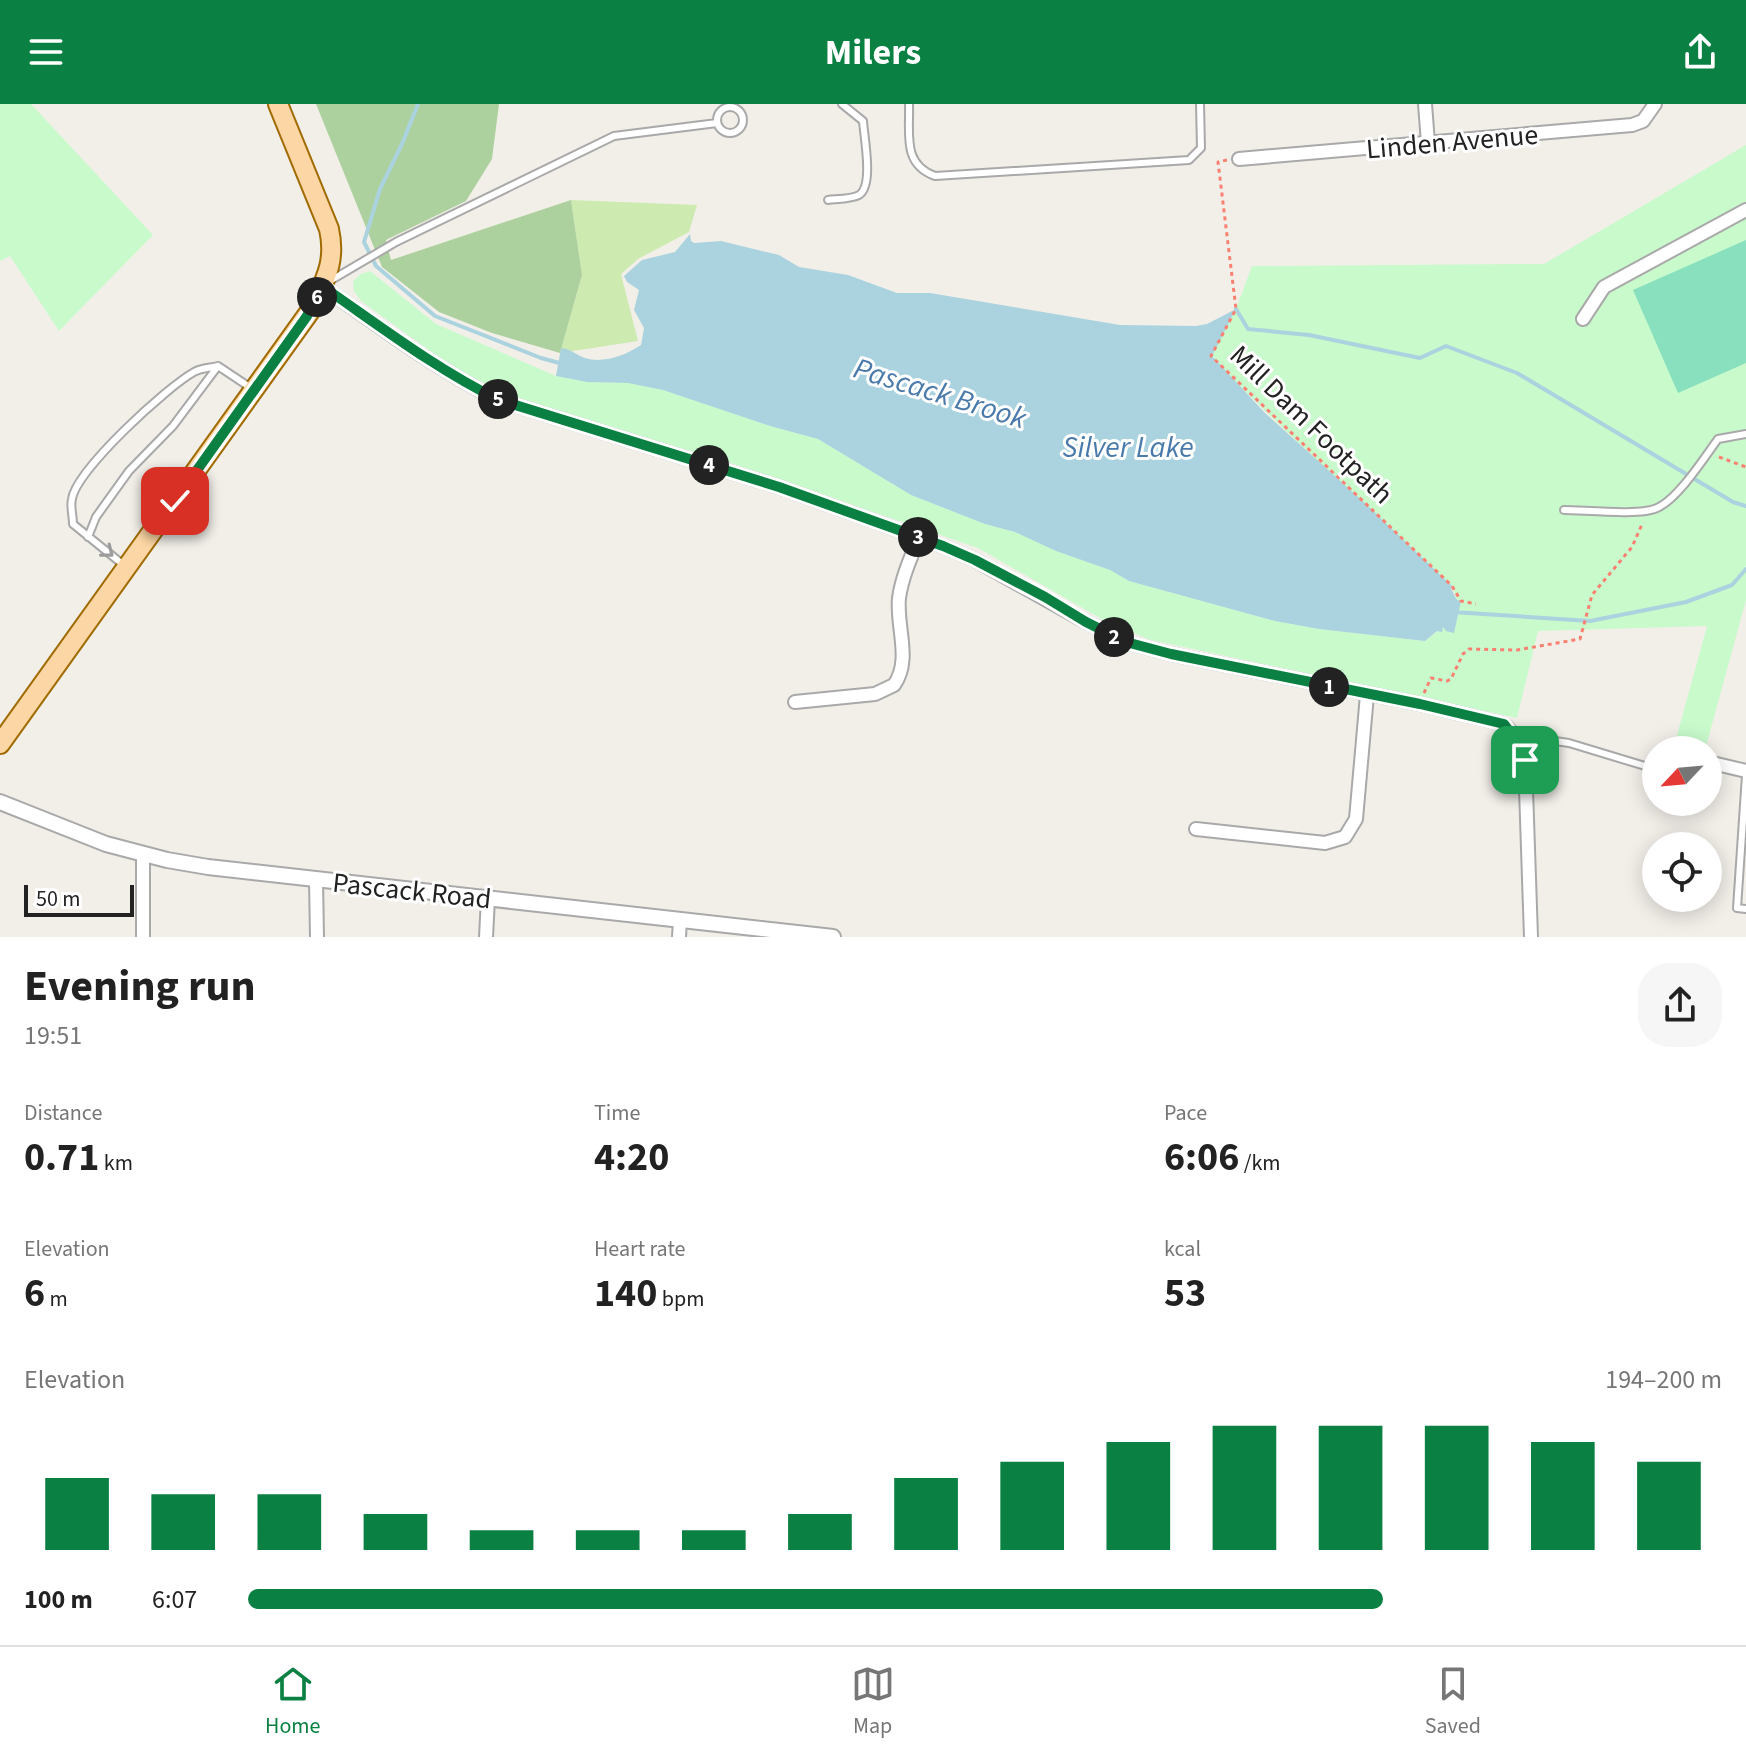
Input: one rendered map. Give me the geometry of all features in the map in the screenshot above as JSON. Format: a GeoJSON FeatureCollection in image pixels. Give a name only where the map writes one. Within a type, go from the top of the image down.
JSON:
{"type":"FeatureCollection","features":[{"type":"Feature","properties":{"kind":"main road"},"geometry":{"type":"LineString","coordinates":[[0,744],[307,316],[322,286],[332,260],[329,229],[278,104]]}},
{"type":"Feature","properties":{"kind":"street"},"geometry":{"type":"LineString","coordinates":[[1425,104],[1428,143]]}},
{"type":"Feature","properties":{"kind":"street","name":"Linden Avenue"},"geometry":{"type":"LineString","coordinates":[[1239,159],[1632,125],[1643,121],[1655,104]]}},
{"type":"Feature","properties":{"kind":"street"},"geometry":{"type":"LineString","coordinates":[[1583,319],[1604,287],[1746,210]]}},
{"type":"Feature","properties":{"kind":"street"},"geometry":{"type":"LineString","coordinates":[[322,286],[470,386],[499,400],[779,487],[919,538],[975,560],[1126,642],[1504,724],[1514,735],[1525,760],[1531,937]]}},
{"type":"Feature","properties":{"kind":"street"},"geometry":{"type":"LineString","coordinates":[[795,702],[875,694],[894,685],[901,676],[900,595],[904,575],[919,538]]}},
{"type":"Feature","properties":{"kind":"street"},"geometry":{"type":"LineString","coordinates":[[1196,829],[1325,843],[1345,837],[1356,819],[1367,695]]}},
{"type":"Feature","properties":{"kind":"street"},"geometry":{"type":"LineString","coordinates":[[1722,766],[1746,773]]}},
{"type":"Feature","properties":{"kind":"street","name":"Pascack Road"},"geometry":{"type":"LineString","coordinates":[[0,802],[106,844],[208,867],[680,920],[769,933],[833,937]]}},
{"type":"Feature","properties":{"kind":"street"},"geometry":{"type":"LineString","coordinates":[[143,854],[143,937]]}},
{"type":"Feature","properties":{"kind":"street"},"geometry":{"type":"LineString","coordinates":[[316,879],[317,937]]}},
{"type":"Feature","properties":{"kind":"street"},"geometry":{"type":"LineString","coordinates":[[486,937],[488,898]]}},
{"type":"Feature","properties":{"kind":"street"},"geometry":{"type":"LineString","coordinates":[[679,937],[680,920]]}},
{"type":"Feature","properties":{"kind":"lane"},"geometry":{"type":"LineString","coordinates":[[828,200],[859,195],[866,187],[868,173],[863,121],[842,104]]}},
{"type":"Feature","properties":{"kind":"lane"},"geometry":{"type":"LineString","coordinates":[[909,104],[911,157],[919,169],[935,176],[1189,160],[1201,148],[1200,104]]}},
{"type":"Feature","properties":{"kind":"lane"},"geometry":{"type":"LineString","coordinates":[[734,107],[743,117],[742,126],[736,132],[727,133],[717,123],[718,114],[725,108],[734,107]]}},
{"type":"Feature","properties":{"kind":"lane"},"geometry":{"type":"LineString","coordinates":[[322,286],[396,242],[614,136],[717,123]]}},
{"type":"Feature","properties":{"kind":"lane"},"geometry":{"type":"LineString","coordinates":[[127,567],[73,524],[71,498],[83,472],[178,382],[198,369],[218,366],[254,390]]}},
{"type":"Feature","properties":{"kind":"lane"},"geometry":{"type":"LineString","coordinates":[[88,537],[96,517],[129,471],[173,426],[218,366]]}},
{"type":"Feature","properties":{"kind":"lane"},"geometry":{"type":"LineString","coordinates":[[1564,510],[1648,511],[1659,508],[1677,491],[1718,439],[1746,434]]}},
{"type":"Feature","properties":{"kind":"lane"},"geometry":{"type":"LineString","coordinates":[[1514,735],[1569,743],[1642,765]]}},
{"type":"Feature","properties":{"kind":"lane"},"geometry":{"type":"LineString","coordinates":[[1746,773],[1737,908],[1746,909]]}},
{"type":"Feature","properties":{"kind":"path","name":"Mill Dam Footpath"},"geometry":{"type":"LineString","coordinates":[[1239,159],[1218,162],[1236,309],[1211,356],[1452,586],[1461,601],[1476,604]]}},
{"type":"Feature","properties":{"kind":"path"},"geometry":{"type":"LineString","coordinates":[[1715,456],[1746,467]]}},
{"type":"Feature","properties":{"kind":"path"},"geometry":{"type":"LineString","coordinates":[[1420,704],[1431,678],[1451,679],[1463,654],[1469,649],[1517,650],[1580,639],[1592,595],[1632,547],[1648,511]]}},
{"type":"Feature","properties":{"kind":"green space"},"geometry":{"type":"Polygon","coordinates":[[[0,104],[31,104],[153,235],[59,331],[10,256],[0,261],[0,104]]]}},
{"type":"Feature","properties":{"kind":"green space"},"geometry":{"type":"Polygon","coordinates":[[[316,104],[499,104],[492,159],[466,201],[386,240],[391,260],[571,200],[582,275],[560,353],[492,333],[439,312],[382,267],[316,104]]]}},
{"type":"Feature","properties":{"kind":"green space"},"geometry":{"type":"Polygon","coordinates":[[[1746,145],[1746,600],[1709,736],[1677,736],[1707,626],[1538,631],[1517,718],[1151,640],[1107,622],[978,548],[734,464],[515,399],[458,371],[361,301],[354,291],[353,281],[370,271],[436,324],[556,376],[587,382],[628,383],[663,390],[818,439],[911,495],[985,524],[1015,532],[1056,551],[1110,570],[1129,581],[1275,621],[1425,641],[1443,627],[1446,628],[1457,600],[1452,586],[1211,356],[1236,309],[1252,266],[1544,264],[1746,145]]]}},
{"type":"Feature","properties":{"kind":"green space"},"geometry":{"type":"Polygon","coordinates":[[[571,200],[697,205],[689,232],[638,259],[621,274],[638,341],[560,353],[582,275],[571,200]]]}},
{"type":"Feature","properties":{"kind":"green space"},"geometry":{"type":"Polygon","coordinates":[[[1746,240],[1746,363],[1678,393],[1633,290],[1746,240]]]}},
{"type":"Feature","properties":{"kind":"water","name":"Silver Lake"},"geometry":{"type":"Polygon","coordinates":[[[690,234],[694,243],[721,241],[779,255],[799,267],[848,275],[897,293],[930,293],[1120,325],[1196,326],[1207,324],[1236,309],[1212,356],[1265,413],[1452,586],[1457,600],[1461,601],[1454,633],[1443,627],[1442,632],[1437,631],[1425,641],[1319,629],[1275,621],[1129,581],[1110,570],[1056,551],[1015,532],[985,524],[911,495],[818,439],[663,390],[628,383],[587,382],[556,376],[561,348],[599,360],[621,355],[641,345],[644,328],[634,310],[639,290],[624,276],[642,260],[675,252],[690,234]]]}},
{"type":"Feature","properties":{"kind":"waterway","name":"Pascack Brook"},"geometry":{"type":"LineString","coordinates":[[418,104],[380,189],[364,242],[376,266],[435,316],[563,364]]}},
{"type":"Feature","properties":{"kind":"waterway"},"geometry":{"type":"LineString","coordinates":[[1236,309],[1248,329],[1309,335],[1420,358],[1446,346],[1517,373],[1733,502],[1746,506]]}},
{"type":"Feature","properties":{"kind":"waterway","name":"Pascack Brook"},"geometry":{"type":"LineString","coordinates":[[1453,612],[1590,621],[1686,602],[1732,585],[1746,569]]}},
{"type":"Feature","properties":{"kind":"route"},"geometry":{"type":"LineString","coordinates":[[175,501],[307,316],[322,286],[470,386],[499,400],[779,487],[943,546],[975,560],[1126,642],[1504,724],[1521,747],[1525,760]]}}]}
